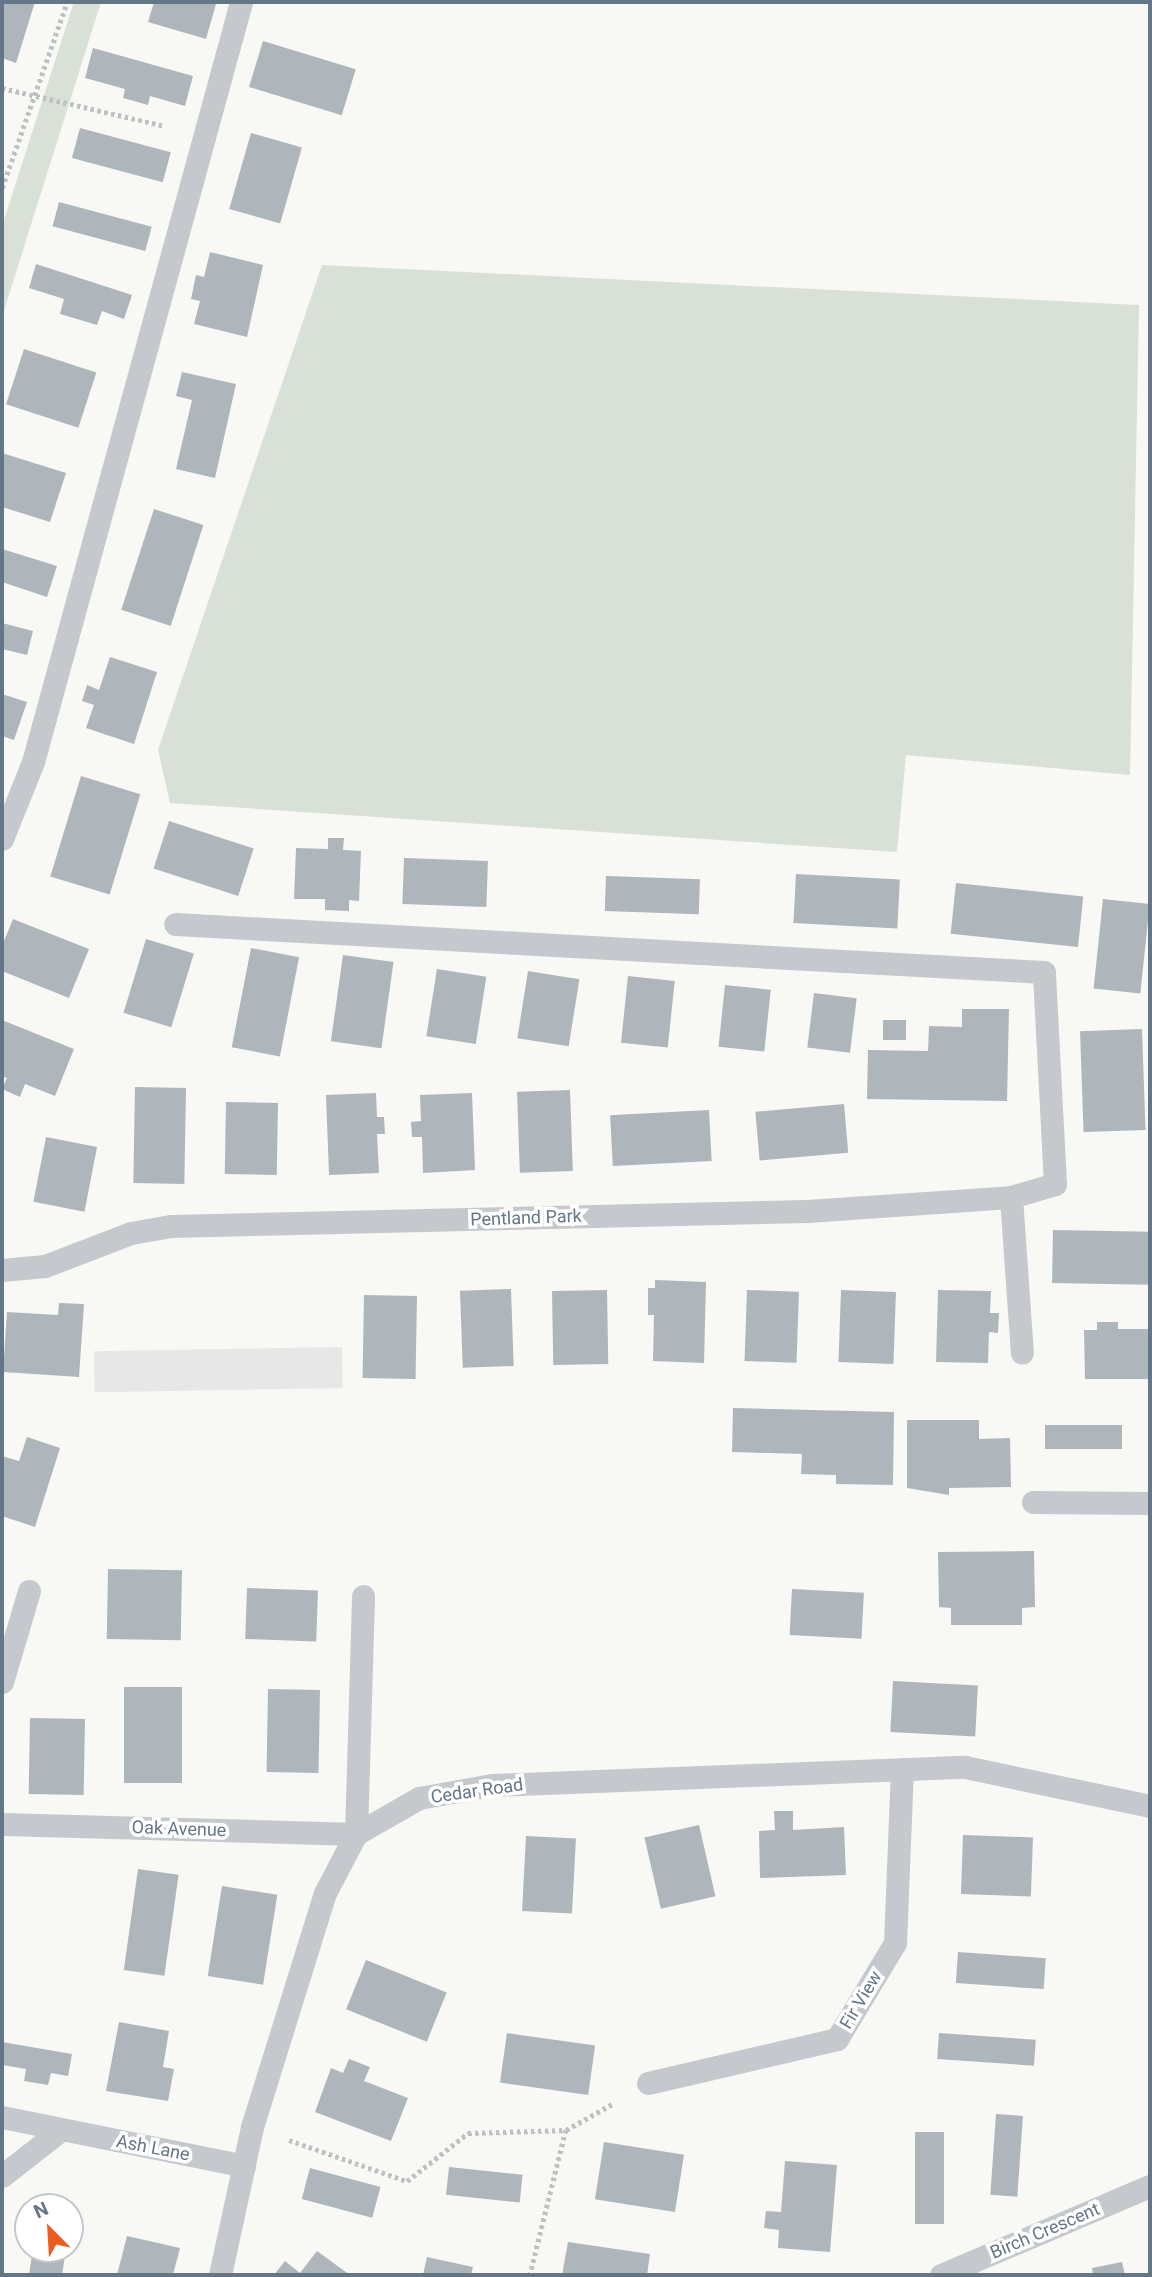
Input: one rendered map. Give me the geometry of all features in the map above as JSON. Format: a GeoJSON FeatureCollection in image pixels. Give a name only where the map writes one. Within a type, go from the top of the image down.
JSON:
{"type":"FeatureCollection","features":[{"type":"Feature","properties":{"kind":"lane"},"geometry":{"type":"LineString","coordinates":[[2,839],[5,808],[33,762],[207,136],[241,2]]}},
{"type":"Feature","properties":{"kind":"lane","name":"Pentland Park"},"geometry":{"type":"LineString","coordinates":[[2,1270],[45,1266],[131,1233],[171,1226],[807,1211],[1011,1197],[1055,1184],[1044,972],[175,924]]}},
{"type":"Feature","properties":{"kind":"lane"},"geometry":{"type":"LineString","coordinates":[[1011,1197],[1022,1353]]}},
{"type":"Feature","properties":{"kind":"lane"},"geometry":{"type":"LineString","coordinates":[[1033,1502],[1150,1503]]}},
{"type":"Feature","properties":{"kind":"lane"},"geometry":{"type":"LineString","coordinates":[[2,1682],[29,1591]]}},
{"type":"Feature","properties":{"kind":"lane"},"geometry":{"type":"LineString","coordinates":[[220,2275],[252,2127],[325,1893],[356,1834],[363,1596]]}},
{"type":"Feature","properties":{"kind":"lane","name":"Cedar Road"},"geometry":{"type":"LineString","coordinates":[[356,1834],[419,1798],[492,1785],[902,1769],[965,1767],[1150,1806]]}},
{"type":"Feature","properties":{"kind":"lane","name":"Fir View"},"geometry":{"type":"LineString","coordinates":[[648,2083],[837,2039],[895,1943],[902,1769]]}},
{"type":"Feature","properties":{"kind":"lane","name":"Oak Avenue"},"geometry":{"type":"LineString","coordinates":[[2,1824],[356,1834]]}},
{"type":"Feature","properties":{"kind":"lane","name":"Ash Lane"},"geometry":{"type":"LineString","coordinates":[[2,2117],[244,2166]]}},
{"type":"Feature","properties":{"kind":"lane"},"geometry":{"type":"LineString","coordinates":[[2,2176],[62,2129]]}},
{"type":"Feature","properties":{"kind":"lane","name":"Birch Crescent"},"geometry":{"type":"LineString","coordinates":[[941,2275],[1150,2186]]}},
{"type":"Feature","properties":{"kind":"path"},"geometry":{"type":"LineString","coordinates":[[2,188],[31,95],[67,2]]}},
{"type":"Feature","properties":{"kind":"path"},"geometry":{"type":"LineString","coordinates":[[2,88],[207,136]]}},
{"type":"Feature","properties":{"kind":"path"},"geometry":{"type":"LineString","coordinates":[[252,2127],[407,2182],[468,2133],[566,2130],[648,2083]]}},
{"type":"Feature","properties":{"kind":"path"},"geometry":{"type":"LineString","coordinates":[[530,2275],[566,2130]]}},
{"type":"Feature","properties":{"kind":"shaded area"},"geometry":{"type":"Polygon","coordinates":[[[74,2],[101,2],[2,317],[2,226],[74,2]]]}},
{"type":"Feature","properties":{"kind":"shaded area"},"geometry":{"type":"Polygon","coordinates":[[[322,265],[1139,305],[1130,775],[906,755],[897,852],[170,803],[158,750],[322,265]]]}},
{"type":"Feature","properties":{"kind":"shaded area"},"geometry":{"type":"Polygon","coordinates":[[[342,1347],[343,1388],[95,1392],[94,1351],[342,1347]]]}},
{"type":"Feature","properties":{"kind":"building"},"geometry":{"type":"Polygon","coordinates":[[[2,2],[35,2],[16,63],[2,58],[2,2]]]}},
{"type":"Feature","properties":{"kind":"building"},"geometry":{"type":"Polygon","coordinates":[[[154,2],[216,4],[206,39],[148,22],[154,2]]]}},
{"type":"Feature","properties":{"kind":"building"},"geometry":{"type":"Polygon","coordinates":[[[263,41],[356,69],[342,115],[249,87],[263,41]]]}},
{"type":"Feature","properties":{"kind":"building"},"geometry":{"type":"Polygon","coordinates":[[[93,48],[193,76],[185,106],[150,96],[148,105],[123,98],[125,89],[85,78],[93,48]]]}},
{"type":"Feature","properties":{"kind":"building"},"geometry":{"type":"Polygon","coordinates":[[[80,128],[171,152],[163,182],[72,158],[80,128]]]}},
{"type":"Feature","properties":{"kind":"building"},"geometry":{"type":"Polygon","coordinates":[[[251,133],[302,148],[280,224],[229,209],[251,133]]]}},
{"type":"Feature","properties":{"kind":"building"},"geometry":{"type":"Polygon","coordinates":[[[59,202],[152,227],[145,251],[53,226],[59,202]]]}},
{"type":"Feature","properties":{"kind":"building"},"geometry":{"type":"Polygon","coordinates":[[[210,252],[263,265],[247,337],[194,324],[200,301],[191,299],[196,275],[204,277],[210,252]]]}},
{"type":"Feature","properties":{"kind":"building"},"geometry":{"type":"Polygon","coordinates":[[[36,264],[132,295],[124,319],[102,311],[97,325],[60,314],[64,299],[29,288],[36,264]]]}},
{"type":"Feature","properties":{"kind":"building"},"geometry":{"type":"Polygon","coordinates":[[[24,349],[96,372],[78,428],[6,404],[24,349]]]}},
{"type":"Feature","properties":{"kind":"building"},"geometry":{"type":"Polygon","coordinates":[[[182,372],[236,384],[215,478],[176,469],[192,400],[176,396],[182,372]]]}},
{"type":"Feature","properties":{"kind":"building"},"geometry":{"type":"Polygon","coordinates":[[[2,453],[66,473],[50,522],[2,507],[2,453]]]}},
{"type":"Feature","properties":{"kind":"building"},"geometry":{"type":"Polygon","coordinates":[[[154,509],[203,525],[171,626],[121,610],[154,509]]]}},
{"type":"Feature","properties":{"kind":"building"},"geometry":{"type":"Polygon","coordinates":[[[2,549],[57,566],[47,597],[2,582],[2,549]]]}},
{"type":"Feature","properties":{"kind":"building"},"geometry":{"type":"Polygon","coordinates":[[[2,623],[33,631],[27,655],[2,649],[2,623]]]}},
{"type":"Feature","properties":{"kind":"building"},"geometry":{"type":"Polygon","coordinates":[[[110,657],[157,672],[134,744],[86,728],[94,705],[82,701],[87,685],[99,690],[110,657]]]}},
{"type":"Feature","properties":{"kind":"building"},"geometry":{"type":"Polygon","coordinates":[[[2,694],[27,702],[14,740],[2,736],[2,694]]]}},
{"type":"Feature","properties":{"kind":"building"},"geometry":{"type":"Polygon","coordinates":[[[81,776],[140,794],[110,895],[50,876],[81,776]]]}},
{"type":"Feature","properties":{"kind":"building"},"geometry":{"type":"Polygon","coordinates":[[[169,821],[254,849],[238,896],[154,869],[169,821]]]}},
{"type":"Feature","properties":{"kind":"building"},"geometry":{"type":"Polygon","coordinates":[[[328,838],[344,838],[343,850],[361,851],[359,901],[349,900],[349,911],[325,910],[325,899],[294,899],[296,848],[328,849],[328,838]]]}},
{"type":"Feature","properties":{"kind":"building"},"geometry":{"type":"Polygon","coordinates":[[[404,858],[488,861],[486,907],[402,904],[404,858]]]}},
{"type":"Feature","properties":{"kind":"building"},"geometry":{"type":"Polygon","coordinates":[[[796,874],[900,879],[897,928],[793,923],[796,874]]]}},
{"type":"Feature","properties":{"kind":"building"},"geometry":{"type":"Polygon","coordinates":[[[606,876],[700,879],[699,914],[605,911],[606,876]]]}},
{"type":"Feature","properties":{"kind":"building"},"geometry":{"type":"Polygon","coordinates":[[[956,883],[1083,896],[1078,947],[951,934],[956,883]]]}},
{"type":"Feature","properties":{"kind":"building"},"geometry":{"type":"Polygon","coordinates":[[[1103,899],[1150,904],[1140,993],[1094,989],[1103,899]]]}},
{"type":"Feature","properties":{"kind":"building"},"geometry":{"type":"Polygon","coordinates":[[[13,919],[89,949],[69,998],[2,971],[2,946],[13,919]]]}},
{"type":"Feature","properties":{"kind":"building"},"geometry":{"type":"Polygon","coordinates":[[[146,939],[194,954],[171,1027],[123,1013],[146,939]]]}},
{"type":"Feature","properties":{"kind":"building"},"geometry":{"type":"Polygon","coordinates":[[[251,948],[299,957],[280,1056],[232,1047],[251,948]]]}},
{"type":"Feature","properties":{"kind":"building"},"geometry":{"type":"Polygon","coordinates":[[[343,955],[394,962],[381,1048],[331,1041],[343,955]]]}},
{"type":"Feature","properties":{"kind":"building"},"geometry":{"type":"Polygon","coordinates":[[[437,969],[486,977],[476,1044],[426,1036],[437,969]]]}},
{"type":"Feature","properties":{"kind":"building"},"geometry":{"type":"Polygon","coordinates":[[[528,971],[579,979],[569,1046],[517,1038],[528,971]]]}},
{"type":"Feature","properties":{"kind":"building"},"geometry":{"type":"Polygon","coordinates":[[[628,976],[675,981],[668,1048],[621,1043],[628,976]]]}},
{"type":"Feature","properties":{"kind":"building"},"geometry":{"type":"Polygon","coordinates":[[[725,985],[771,990],[764,1051],[719,1047],[725,985]]]}},
{"type":"Feature","properties":{"kind":"building"},"geometry":{"type":"Polygon","coordinates":[[[814,993],[857,998],[850,1053],[807,1048],[814,993]]]}},
{"type":"Feature","properties":{"kind":"building"},"geometry":{"type":"Polygon","coordinates":[[[962,1009],[1009,1009],[1007,1101],[867,1099],[868,1050],[928,1051],[929,1026],[962,1027],[962,1009]]]}},
{"type":"Feature","properties":{"kind":"building"},"geometry":{"type":"Polygon","coordinates":[[[2,1020],[74,1049],[55,1096],[25,1084],[20,1097],[2,1089],[7,1078],[2,1076],[2,1020]]]}},
{"type":"Feature","properties":{"kind":"building"},"geometry":{"type":"Polygon","coordinates":[[[883,1020],[906,1020],[906,1040],[883,1040],[883,1020]]]}},
{"type":"Feature","properties":{"kind":"building"},"geometry":{"type":"Polygon","coordinates":[[[1142,1029],[1146,1130],[1084,1132],[1080,1031],[1142,1029]]]}},
{"type":"Feature","properties":{"kind":"building"},"geometry":{"type":"Polygon","coordinates":[[[135,1087],[186,1088],[184,1184],[133,1183],[135,1087]]]}},
{"type":"Feature","properties":{"kind":"building"},"geometry":{"type":"Polygon","coordinates":[[[570,1090],[573,1171],[520,1173],[517,1092],[570,1090]]]}},
{"type":"Feature","properties":{"kind":"building"},"geometry":{"type":"Polygon","coordinates":[[[376,1093],[377,1117],[384,1117],[385,1134],[377,1134],[379,1173],[329,1175],[326,1095],[376,1093]]]}},
{"type":"Feature","properties":{"kind":"building"},"geometry":{"type":"Polygon","coordinates":[[[472,1093],[475,1170],[423,1173],[422,1137],[412,1137],[411,1122],[421,1121],[420,1095],[472,1093]]]}},
{"type":"Feature","properties":{"kind":"building"},"geometry":{"type":"Polygon","coordinates":[[[226,1102],[278,1103],[277,1175],[225,1174],[226,1102]]]}},
{"type":"Feature","properties":{"kind":"building"},"geometry":{"type":"Polygon","coordinates":[[[844,1104],[848,1153],[760,1161],[755,1112],[844,1104]]]}},
{"type":"Feature","properties":{"kind":"building"},"geometry":{"type":"Polygon","coordinates":[[[709,1110],[712,1161],[613,1166],[610,1115],[709,1110]]]}},
{"type":"Feature","properties":{"kind":"building"},"geometry":{"type":"Polygon","coordinates":[[[46,1137],[97,1147],[84,1212],[33,1202],[46,1137]]]}},
{"type":"Feature","properties":{"kind":"building"},"geometry":{"type":"Polygon","coordinates":[[[1053,1230],[1150,1232],[1149,1285],[1052,1283],[1053,1230]]]}},
{"type":"Feature","properties":{"kind":"building"},"geometry":{"type":"Polygon","coordinates":[[[655,1280],[706,1282],[704,1363],[653,1361],[654,1315],[648,1315],[648,1288],[655,1288],[655,1280]]]}},
{"type":"Feature","properties":{"kind":"building"},"geometry":{"type":"Polygon","coordinates":[[[511,1289],[514,1366],[463,1368],[460,1291],[511,1289]]]}},
{"type":"Feature","properties":{"kind":"building"},"geometry":{"type":"Polygon","coordinates":[[[607,1290],[608,1364],[553,1365],[552,1291],[607,1290]]]}},
{"type":"Feature","properties":{"kind":"building"},"geometry":{"type":"Polygon","coordinates":[[[747,1290],[799,1292],[796,1363],[745,1361],[747,1290]]]}},
{"type":"Feature","properties":{"kind":"building"},"geometry":{"type":"Polygon","coordinates":[[[841,1290],[896,1292],[893,1364],[838,1362],[841,1290]]]}},
{"type":"Feature","properties":{"kind":"building"},"geometry":{"type":"Polygon","coordinates":[[[938,1290],[991,1291],[990,1313],[999,1313],[998,1333],[989,1332],[988,1363],[936,1362],[938,1290]]]}},
{"type":"Feature","properties":{"kind":"building"},"geometry":{"type":"Polygon","coordinates":[[[364,1295],[417,1296],[416,1379],[363,1378],[364,1295]]]}},
{"type":"Feature","properties":{"kind":"building"},"geometry":{"type":"Polygon","coordinates":[[[59,1303],[84,1304],[79,1377],[3,1372],[7,1312],[58,1315],[59,1303]]]}},
{"type":"Feature","properties":{"kind":"building"},"geometry":{"type":"Polygon","coordinates":[[[1097,1322],[1118,1322],[1118,1329],[1150,1329],[1150,1379],[1085,1379],[1084,1330],[1097,1330],[1097,1322]]]}},
{"type":"Feature","properties":{"kind":"building"},"geometry":{"type":"Polygon","coordinates":[[[733,1408],[894,1412],[893,1485],[836,1484],[836,1475],[801,1474],[802,1454],[732,1452],[733,1408]]]}},
{"type":"Feature","properties":{"kind":"building"},"geometry":{"type":"Polygon","coordinates":[[[907,1420],[979,1420],[979,1439],[1010,1438],[1011,1487],[949,1488],[949,1495],[907,1488],[907,1420]]]}},
{"type":"Feature","properties":{"kind":"building"},"geometry":{"type":"Polygon","coordinates":[[[1045,1425],[1122,1425],[1122,1449],[1045,1449],[1045,1425]]]}},
{"type":"Feature","properties":{"kind":"building"},"geometry":{"type":"Polygon","coordinates":[[[27,1437],[60,1448],[35,1527],[2,1516],[2,1456],[19,1461],[27,1437]]]}},
{"type":"Feature","properties":{"kind":"building"},"geometry":{"type":"Polygon","coordinates":[[[1034,1551],[1035,1607],[1022,1608],[1022,1625],[951,1625],[951,1608],[939,1607],[938,1552],[1034,1551]]]}},
{"type":"Feature","properties":{"kind":"building"},"geometry":{"type":"Polygon","coordinates":[[[108,1569],[182,1570],[181,1640],[107,1639],[108,1569]]]}},
{"type":"Feature","properties":{"kind":"building"},"geometry":{"type":"Polygon","coordinates":[[[247,1588],[318,1590],[316,1641],[245,1639],[247,1588]]]}},
{"type":"Feature","properties":{"kind":"building"},"geometry":{"type":"Polygon","coordinates":[[[792,1589],[864,1593],[861,1639],[790,1635],[792,1589]]]}},
{"type":"Feature","properties":{"kind":"building"},"geometry":{"type":"Polygon","coordinates":[[[893,1681],[978,1685],[975,1736],[890,1732],[893,1681]]]}},
{"type":"Feature","properties":{"kind":"building"},"geometry":{"type":"Polygon","coordinates":[[[124,1687],[182,1687],[182,1783],[124,1783],[124,1687]]]}},
{"type":"Feature","properties":{"kind":"building"},"geometry":{"type":"Polygon","coordinates":[[[268,1689],[320,1690],[319,1773],[267,1772],[268,1689]]]}},
{"type":"Feature","properties":{"kind":"building"},"geometry":{"type":"Polygon","coordinates":[[[30,1718],[85,1719],[84,1795],[29,1794],[30,1718]]]}},
{"type":"Feature","properties":{"kind":"building"},"geometry":{"type":"Polygon","coordinates":[[[774,1811],[793,1811],[793,1830],[844,1827],[846,1875],[760,1878],[759,1831],[775,1830],[774,1811]]]}},
{"type":"Feature","properties":{"kind":"building"},"geometry":{"type":"Polygon","coordinates":[[[699,1825],[715,1896],[661,1909],[644,1838],[699,1825]]]}},
{"type":"Feature","properties":{"kind":"building"},"geometry":{"type":"Polygon","coordinates":[[[963,1835],[1033,1837],[1031,1896],[961,1894],[963,1835]]]}},
{"type":"Feature","properties":{"kind":"building"},"geometry":{"type":"Polygon","coordinates":[[[526,1836],[576,1839],[572,1914],[522,1911],[526,1836]]]}},
{"type":"Feature","properties":{"kind":"building"},"geometry":{"type":"Polygon","coordinates":[[[138,1869],[179,1875],[164,1976],[124,1970],[138,1869]]]}},
{"type":"Feature","properties":{"kind":"building"},"geometry":{"type":"Polygon","coordinates":[[[222,1886],[277,1895],[263,1985],[208,1976],[222,1886]]]}},
{"type":"Feature","properties":{"kind":"building"},"geometry":{"type":"Polygon","coordinates":[[[958,1952],[1046,1958],[1044,1989],[956,1983],[958,1952]]]}},
{"type":"Feature","properties":{"kind":"building"},"geometry":{"type":"Polygon","coordinates":[[[366,1960],[447,1993],[427,2042],[346,2009],[366,1960]]]}},
{"type":"Feature","properties":{"kind":"building"},"geometry":{"type":"Polygon","coordinates":[[[119,2022],[169,2031],[163,2067],[174,2069],[168,2101],[106,2091],[119,2022]]]}},
{"type":"Feature","properties":{"kind":"building"},"geometry":{"type":"Polygon","coordinates":[[[507,2033],[595,2045],[588,2095],[500,2083],[507,2033]]]}},
{"type":"Feature","properties":{"kind":"building"},"geometry":{"type":"Polygon","coordinates":[[[939,2033],[1036,2040],[1034,2066],[937,2059],[939,2033]]]}},
{"type":"Feature","properties":{"kind":"building"},"geometry":{"type":"Polygon","coordinates":[[[2,2042],[72,2054],[68,2076],[51,2073],[48,2085],[24,2081],[26,2069],[2,2065],[2,2042]]]}},
{"type":"Feature","properties":{"kind":"building"},"geometry":{"type":"Polygon","coordinates":[[[349,2059],[370,2067],[364,2081],[408,2098],[391,2141],[315,2112],[331,2068],[343,2073],[349,2059]]]}},
{"type":"Feature","properties":{"kind":"building"},"geometry":{"type":"Polygon","coordinates":[[[996,2114],[1023,2116],[1017,2197],[990,2195],[996,2114]]]}},
{"type":"Feature","properties":{"kind":"building"},"geometry":{"type":"Polygon","coordinates":[[[915,2132],[944,2132],[944,2224],[915,2224],[915,2132]]]}},
{"type":"Feature","properties":{"kind":"building"},"geometry":{"type":"Polygon","coordinates":[[[604,2142],[684,2155],[675,2212],[595,2199],[604,2142]]]}},
{"type":"Feature","properties":{"kind":"building"},"geometry":{"type":"Polygon","coordinates":[[[785,2161],[837,2165],[830,2252],[778,2248],[779,2230],[764,2228],[766,2211],[781,2212],[785,2161]]]}},
{"type":"Feature","properties":{"kind":"building"},"geometry":{"type":"Polygon","coordinates":[[[449,2167],[523,2175],[520,2203],[446,2195],[449,2167]]]}},
{"type":"Feature","properties":{"kind":"building"},"geometry":{"type":"Polygon","coordinates":[[[310,2168],[381,2187],[372,2218],[302,2199],[310,2168]]]}},
{"type":"Feature","properties":{"kind":"building"},"geometry":{"type":"Polygon","coordinates":[[[127,2236],[180,2248],[173,2275],[117,2275],[127,2236]]]}},
{"type":"Feature","properties":{"kind":"building"},"geometry":{"type":"Polygon","coordinates":[[[568,2242],[650,2254],[647,2275],[562,2275],[568,2242]]]}},
{"type":"Feature","properties":{"kind":"building"},"geometry":{"type":"Polygon","coordinates":[[[317,2251],[350,2275],[274,2275],[285,2261],[300,2273],[317,2251]]]}},
{"type":"Feature","properties":{"kind":"building"},"geometry":{"type":"Polygon","coordinates":[[[427,2257],[473,2267],[471,2275],[423,2275],[427,2257]]]}},
{"type":"Feature","properties":{"kind":"building"},"geometry":{"type":"Polygon","coordinates":[[[1122,2262],[1125,2275],[1093,2275],[1092,2268],[1122,2262]]]}},
{"type":"Feature","properties":{"kind":"building"},"geometry":{"type":"Polygon","coordinates":[[[31,2263],[64,2263],[62,2275],[29,2275],[31,2263]]]}}]}
